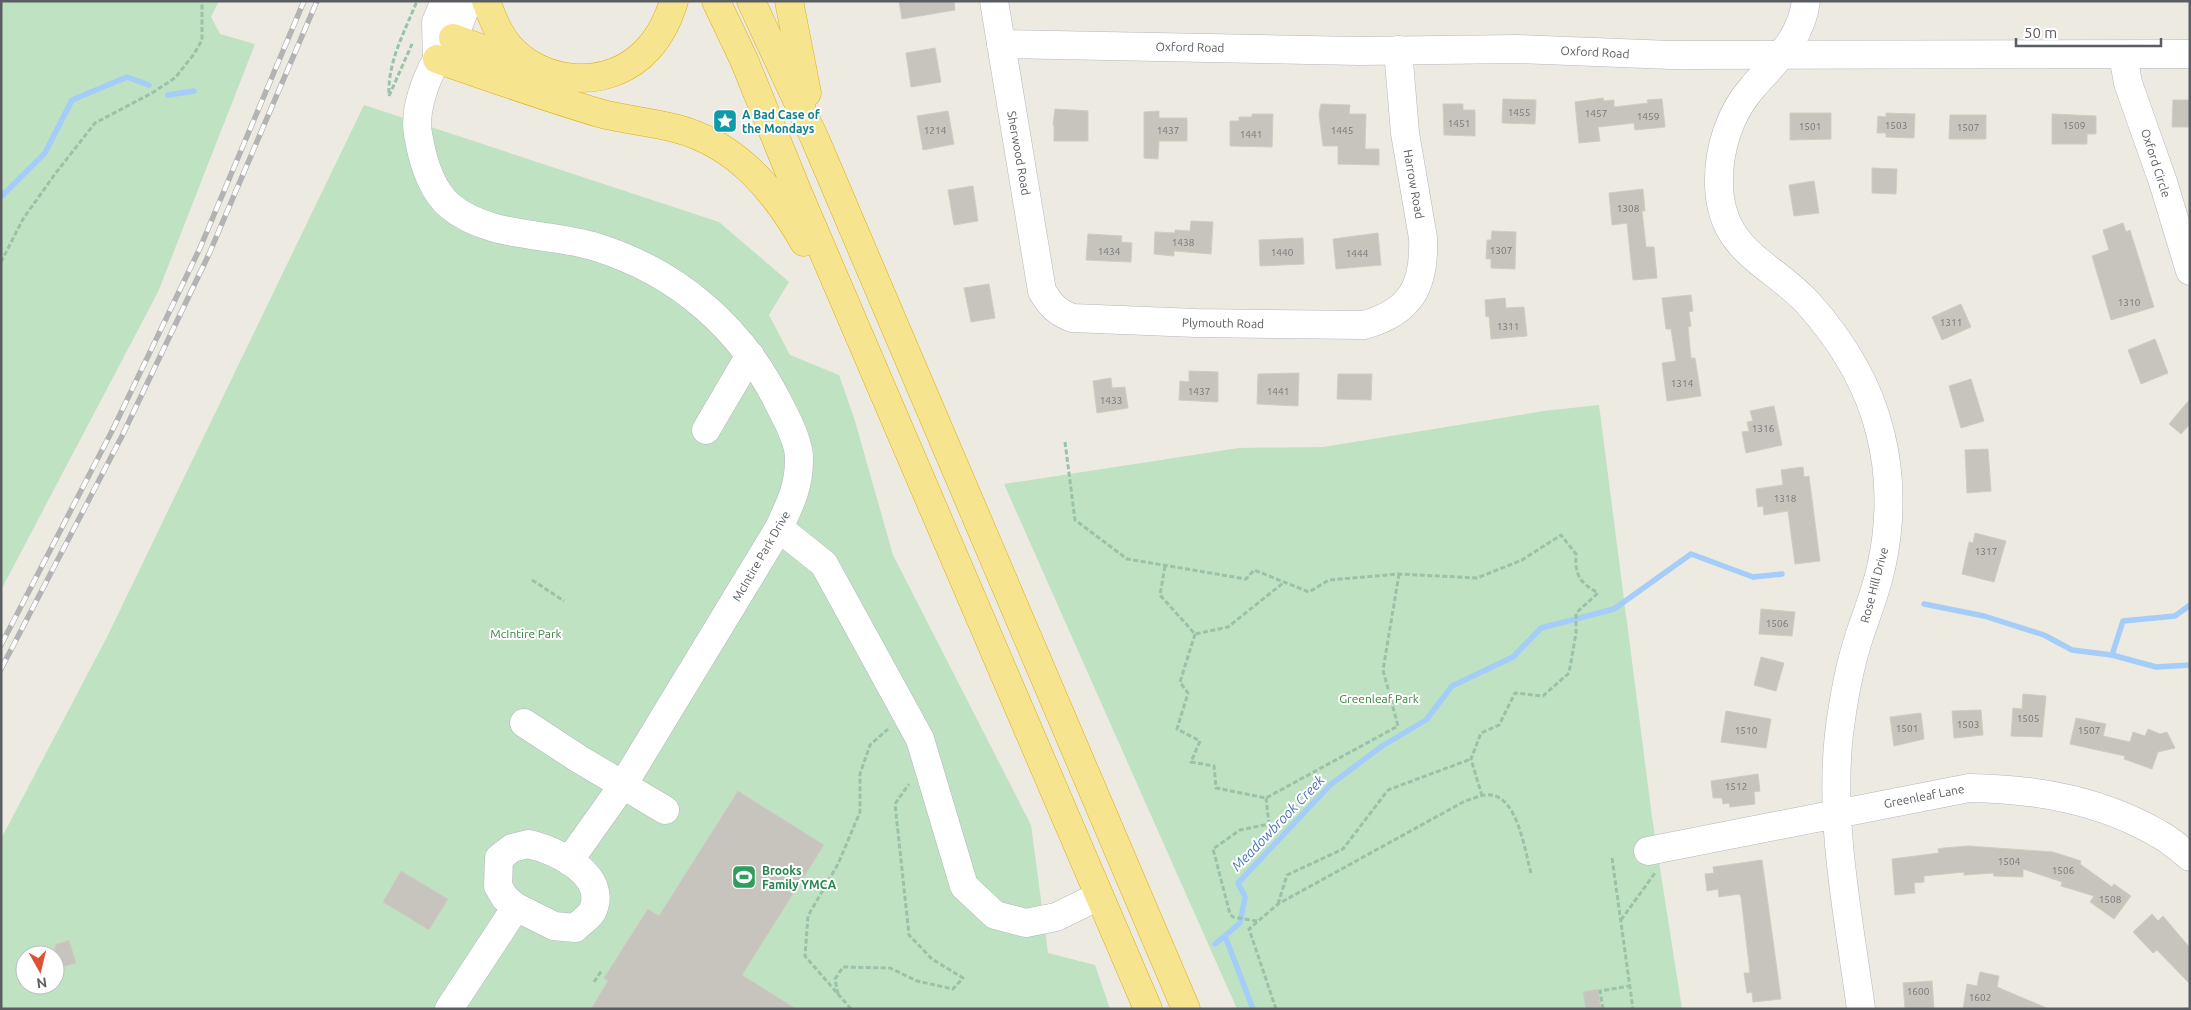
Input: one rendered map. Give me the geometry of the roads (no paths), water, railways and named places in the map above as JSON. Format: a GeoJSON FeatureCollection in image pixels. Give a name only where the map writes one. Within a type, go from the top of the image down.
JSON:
{"type":"FeatureCollection","features":[{"type":"Feature","properties":{"kind":"highway"},"geometry":{"type":"LineString","coordinates":[[486,1],[496,26],[508,45],[523,60],[542,71]]}},
{"type":"Feature","properties":{"kind":"highway"},"geometry":{"type":"LineString","coordinates":[[453,38],[562,78],[603,75],[624,67],[640,57],[656,41],[668,21],[674,1]]}},
{"type":"Feature","properties":{"kind":"highway"},"geometry":{"type":"LineString","coordinates":[[716,1],[744,60],[1098,896],[1148,1009]]}},
{"type":"Feature","properties":{"kind":"highway"},"geometry":{"type":"LineString","coordinates":[[751,1],[815,139],[1186,1009]]}},
{"type":"Feature","properties":{"kind":"highway"},"geometry":{"type":"LineString","coordinates":[[789,1],[815,139]]}},
{"type":"Feature","properties":{"kind":"highway"},"geometry":{"type":"LineString","coordinates":[[437,60],[554,100],[607,115],[678,129],[709,140],[734,154],[759,178],[782,205],[835,295],[877,376]]}},
{"type":"Feature","properties":{"kind":"street"},"geometry":{"type":"LineString","coordinates":[[437,60],[436,22],[445,1]]}},
{"type":"Feature","properties":{"kind":"street","name":"McIntire Park Drive"},"geometry":{"type":"LineString","coordinates":[[468,1],[453,38],[437,60],[418,112],[417,133],[431,177],[450,206],[494,227],[595,246],[665,276],[697,299],[725,325],[750,355],[779,404],[800,457],[798,486],[779,528],[624,785],[569,861]]}},
{"type":"Feature","properties":{"kind":"street","name":"Sherwood Road"},"geometry":{"type":"LineString","coordinates":[[994,1],[1042,291],[1048,303]]}},
{"type":"Feature","properties":{"kind":"street","name":"Rose Hill Drive"},"geometry":{"type":"LineString","coordinates":[[1806,1],[1798,30],[1783,55],[1750,90],[1735,112],[1725,135],[1720,161],[1719,186],[1722,212],[1730,231],[1743,249],[1805,300],[1834,335],[1854,364],[1869,397],[1880,432],[1887,480],[1887,528],[1882,564],[1858,640],[1846,687],[1839,736],[1837,813],[1861,1009]]}},
{"type":"Feature","properties":{"kind":"street","name":"Oxford Road"},"geometry":{"type":"LineString","coordinates":[[1000,44],[1359,51],[1518,48],[1671,55],[2190,54]]}},
{"type":"Feature","properties":{"kind":"street","name":"Harrow Road"},"geometry":{"type":"LineString","coordinates":[[1398,50],[1405,133],[1423,238],[1424,256],[1420,277],[1412,298],[1399,310]]}},
{"type":"Feature","properties":{"kind":"street","name":"Oxford Circle"},"geometry":{"type":"LineString","coordinates":[[2123,54],[2128,83],[2163,182],[2190,271]]}},
{"type":"Feature","properties":{"kind":"street","name":"Plymouth Road"},"geometry":{"type":"LineString","coordinates":[[1048,303],[1059,312],[1072,318],[1196,323],[1364,325],[1382,320],[1399,310]]}},
{"type":"Feature","properties":{"kind":"street"},"geometry":{"type":"LineString","coordinates":[[706,430],[750,355]]}},
{"type":"Feature","properties":{"kind":"street"},"geometry":{"type":"LineString","coordinates":[[779,528],[824,564],[920,739],[964,886],[995,915],[1026,923],[1056,916],[1098,896]]}},
{"type":"Feature","properties":{"kind":"street"},"geometry":{"type":"LineString","coordinates":[[524,723],[665,810]]}},
{"type":"Feature","properties":{"kind":"street","name":"Greenleaf Lane"},"geometry":{"type":"LineString","coordinates":[[1648,851],[1968,788],[2010,788],[2052,794],[2092,804],[2131,819],[2161,834],[2190,857]]}},
{"type":"Feature","properties":{"kind":"street"},"geometry":{"type":"LineString","coordinates":[[528,844],[545,847],[569,861],[591,878],[597,899],[591,914],[575,928],[554,926],[516,907],[505,898],[498,886],[499,858],[512,848],[528,844]]}},
{"type":"Feature","properties":{"kind":"street"},"geometry":{"type":"LineString","coordinates":[[449,1009],[516,907]]}},
{"type":"Feature","properties":{"kind":"waterway"},"geometry":{"type":"LineString","coordinates":[[1,197],[45,153],[72,100],[127,77],[149,85]]}},
{"type":"Feature","properties":{"kind":"waterway"},"geometry":{"type":"LineString","coordinates":[[168,95],[194,91]]}},
{"type":"Feature","properties":{"kind":"waterway","name":"Meadowbrook Creek"},"geometry":{"type":"LineString","coordinates":[[1215,944],[1240,923],[1245,897],[1238,883],[1330,785],[1382,746],[1426,720],[1452,686],[1513,657],[1541,628],[1614,609],[1691,554],[1753,577],[1782,574]]}},
{"type":"Feature","properties":{"kind":"waterway","name":"Meadowbrook Creek"},"geometry":{"type":"LineString","coordinates":[[1924,604],[1984,616],[2044,635],[2072,650],[2112,655],[2123,621],[2175,616],[2190,605]]}},
{"type":"Feature","properties":{"kind":"waterway"},"geometry":{"type":"LineString","coordinates":[[2112,655],[2156,667],[2190,665]]}},
{"type":"Feature","properties":{"kind":"waterway"},"geometry":{"type":"LineString","coordinates":[[1225,936],[1253,1009]]}},
{"type":"Feature","properties":{"kind":"railway"},"geometry":{"type":"LineString","coordinates":[[1,645],[113,429],[200,248],[304,1]]}},
{"type":"Feature","properties":{"kind":"railway"},"geometry":{"type":"LineString","coordinates":[[1,669],[122,436],[209,254],[317,1]]}},
{"type":"Feature","properties":{"kind":"place","name":"A Bad Case of the Mondays"},"geometry":{"type":"Point","coordinates":[725,121]}},
{"type":"Feature","properties":{"kind":"place","name":"Brooks Family YMCA"},"geometry":{"type":"Point","coordinates":[744,877]}},
{"type":"Feature","properties":{"kind":"park label","name":"McIntire Park"},"geometry":{"type":"Point","coordinates":[526,633]}},
{"type":"Feature","properties":{"kind":"park label","name":"Greenleaf Park"},"geometry":{"type":"Point","coordinates":[1379,698]}}]}
